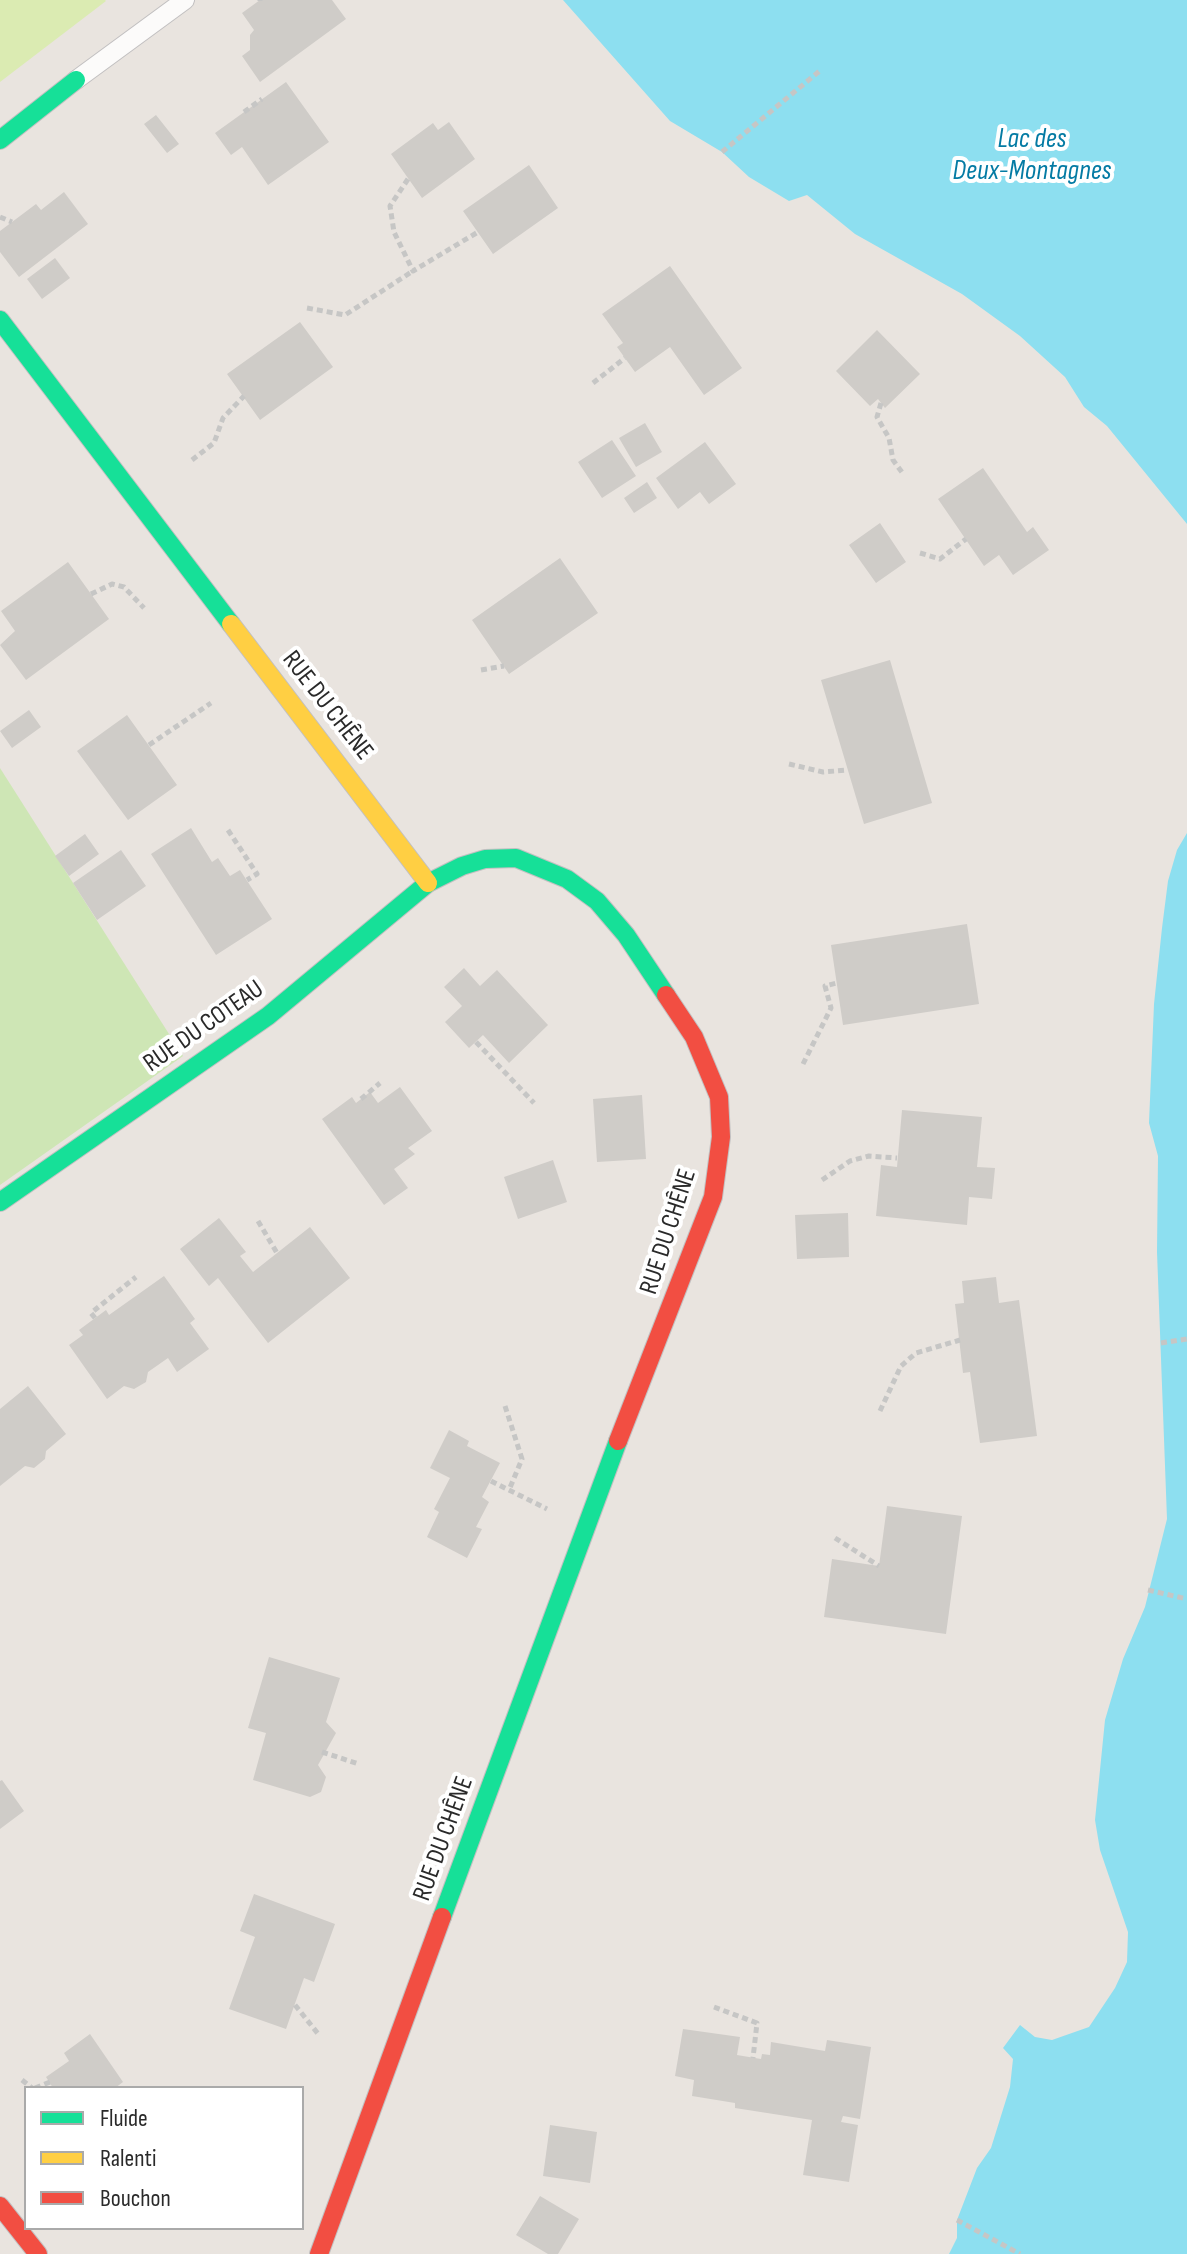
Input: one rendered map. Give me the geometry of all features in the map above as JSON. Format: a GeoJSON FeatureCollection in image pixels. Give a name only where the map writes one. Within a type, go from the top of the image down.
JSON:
{"type":"FeatureCollection","features":[{"type":"Feature","properties":{"kind":"street"},"geometry":{"type":"LineString","coordinates":[[0,140],[76,80]]}},
{"type":"Feature","properties":{"kind":"street","name":"RUE DU CHÊNE"},"geometry":{"type":"LineString","coordinates":[[0,320],[428,883],[462,866],[485,859],[516,858],[567,879],[597,901],[626,935],[694,1037],[711,1070],[719,1097],[721,1137],[713,1197],[585,1528],[319,2254]]}},
{"type":"Feature","properties":{"kind":"street","name":"RUE DU COTEAU"},"geometry":{"type":"LineString","coordinates":[[0,1202],[268,1016],[428,883]]}},
{"type":"Feature","properties":{"kind":"street"},"geometry":{"type":"LineString","coordinates":[[0,2206],[38,2254]]}},
{"type":"Feature","properties":{"kind":"lane"},"geometry":{"type":"LineString","coordinates":[[76,80],[185,0]]}},
{"type":"Feature","properties":{"kind":"path"},"geometry":{"type":"LineString","coordinates":[[722,152],[822,69]]}},
{"type":"Feature","properties":{"kind":"path"},"geometry":{"type":"LineString","coordinates":[[244,112],[262,99]]}},
{"type":"Feature","properties":{"kind":"path"},"geometry":{"type":"LineString","coordinates":[[408,179],[390,206],[394,232],[413,271]]}},
{"type":"Feature","properties":{"kind":"path"},"geometry":{"type":"LineString","coordinates":[[0,217],[12,222]]}},
{"type":"Feature","properties":{"kind":"path"},"geometry":{"type":"LineString","coordinates":[[307,308],[345,315],[478,232]]}},
{"type":"Feature","properties":{"kind":"path"},"geometry":{"type":"LineString","coordinates":[[593,383],[625,358]]}},
{"type":"Feature","properties":{"kind":"path"},"geometry":{"type":"LineString","coordinates":[[192,460],[214,443],[223,418],[244,396]]}},
{"type":"Feature","properties":{"kind":"path"},"geometry":{"type":"LineString","coordinates":[[881,403],[877,417],[889,438],[893,460],[904,475]]}},
{"type":"Feature","properties":{"kind":"path"},"geometry":{"type":"LineString","coordinates":[[920,553],[940,559],[966,539]]}},
{"type":"Feature","properties":{"kind":"path"},"geometry":{"type":"LineString","coordinates":[[91,594],[112,584],[124,587],[144,608]]}},
{"type":"Feature","properties":{"kind":"path"},"geometry":{"type":"LineString","coordinates":[[481,670],[504,666]]}},
{"type":"Feature","properties":{"kind":"path"},"geometry":{"type":"LineString","coordinates":[[149,745],[211,703]]}},
{"type":"Feature","properties":{"kind":"path"},"geometry":{"type":"LineString","coordinates":[[789,764],[823,772],[848,770]]}},
{"type":"Feature","properties":{"kind":"path"},"geometry":{"type":"LineString","coordinates":[[228,830],[257,874],[247,880]]}},
{"type":"Feature","properties":{"kind":"path"},"geometry":{"type":"LineString","coordinates":[[803,1064],[831,1008],[825,986],[837,983]]}},
{"type":"Feature","properties":{"kind":"path"},"geometry":{"type":"LineString","coordinates":[[476,1042],[534,1103]]}},
{"type":"Feature","properties":{"kind":"path"},"geometry":{"type":"LineString","coordinates":[[361,1099],[380,1083]]}},
{"type":"Feature","properties":{"kind":"path"},"geometry":{"type":"LineString","coordinates":[[822,1180],[850,1161],[869,1156],[897,1158]]}},
{"type":"Feature","properties":{"kind":"path"},"geometry":{"type":"LineString","coordinates":[[258,1221],[277,1253]]}},
{"type":"Feature","properties":{"kind":"path"},"geometry":{"type":"LineString","coordinates":[[95,1318],[91,1313],[136,1277]]}},
{"type":"Feature","properties":{"kind":"path"},"geometry":{"type":"LineString","coordinates":[[1161,1343],[1187,1339]]}},
{"type":"Feature","properties":{"kind":"path"},"geometry":{"type":"LineString","coordinates":[[880,1411],[901,1366],[916,1353],[960,1340]]}},
{"type":"Feature","properties":{"kind":"path"},"geometry":{"type":"LineString","coordinates":[[505,1406],[522,1459],[509,1490]]}},
{"type":"Feature","properties":{"kind":"path"},"geometry":{"type":"LineString","coordinates":[[491,1481],[585,1528]]}},
{"type":"Feature","properties":{"kind":"path"},"geometry":{"type":"LineString","coordinates":[[835,1538],[879,1566]]}},
{"type":"Feature","properties":{"kind":"path"},"geometry":{"type":"LineString","coordinates":[[1148,1590],[1187,1599]]}},
{"type":"Feature","properties":{"kind":"path"},"geometry":{"type":"LineString","coordinates":[[322,1752],[359,1764]]}},
{"type":"Feature","properties":{"kind":"path"},"geometry":{"type":"LineString","coordinates":[[295,2005],[319,2035]]}},
{"type":"Feature","properties":{"kind":"path"},"geometry":{"type":"LineString","coordinates":[[714,2007],[757,2023],[753,2058]]}},
{"type":"Feature","properties":{"kind":"path"},"geometry":{"type":"LineString","coordinates":[[22,2080],[31,2086]]}},
{"type":"Feature","properties":{"kind":"path"},"geometry":{"type":"LineString","coordinates":[[39,2086],[50,2082]]}},
{"type":"Feature","properties":{"kind":"path"},"geometry":{"type":"LineString","coordinates":[[957,2220],[1020,2254]]}},
{"type":"Feature","properties":{"kind":"green space"},"geometry":{"type":"Polygon","coordinates":[[[0,0],[105,0],[106,1],[0,82],[0,0]]]}},
{"type":"Feature","properties":{"kind":"green space"},"geometry":{"type":"Polygon","coordinates":[[[0,768],[183,1056],[0,1185],[0,768]]]}},
{"type":"Feature","properties":{"kind":"water","name":"Lac des Deux-Montagnes"},"geometry":{"type":"Polygon","coordinates":[[[563,0],[1187,0],[1187,524],[1107,426],[1084,407],[1065,377],[1020,336],[962,294],[855,234],[807,195],[789,201],[749,177],[722,152],[670,121],[563,0]]]}},
{"type":"Feature","properties":{"kind":"water"},"geometry":{"type":"Polygon","coordinates":[[[1187,833],[1187,2254],[949,2254],[957,2238],[957,2220],[977,2168],[991,2148],[1010,2087],[1013,2059],[1003,2048],[1020,2025],[1035,2037],[1052,2040],[1089,2027],[1115,1988],[1127,1962],[1128,1932],[1100,1850],[1095,1820],[1105,1720],[1123,1659],[1145,1607],[1167,1519],[1157,1252],[1158,1156],[1149,1123],[1154,1004],[1168,881],[1177,850],[1187,833]]]}},
{"type":"Feature","properties":{"kind":"building"},"geometry":{"type":"Polygon","coordinates":[[[260,0],[332,0],[346,19],[260,82],[242,56],[250,50],[250,35],[254,30],[242,13],[260,0]]]}},
{"type":"Feature","properties":{"kind":"building"},"geometry":{"type":"Polygon","coordinates":[[[286,82],[329,142],[268,185],[242,147],[231,155],[215,133],[286,82]]]}},
{"type":"Feature","properties":{"kind":"building"},"geometry":{"type":"Polygon","coordinates":[[[156,115],[179,144],[167,153],[144,124],[156,115]]]}},
{"type":"Feature","properties":{"kind":"building"},"geometry":{"type":"Polygon","coordinates":[[[449,122],[475,159],[422,198],[391,154],[433,123],[438,130],[449,122]]]}},
{"type":"Feature","properties":{"kind":"building"},"geometry":{"type":"Polygon","coordinates":[[[529,165],[558,208],[493,254],[463,211],[529,165]]]}},
{"type":"Feature","properties":{"kind":"building"},"geometry":{"type":"Polygon","coordinates":[[[64,192],[88,224],[19,277],[0,252],[0,231],[36,204],[41,210],[64,192]]]}},
{"type":"Feature","properties":{"kind":"building"},"geometry":{"type":"Polygon","coordinates":[[[55,258],[70,278],[42,299],[27,279],[55,258]]]}},
{"type":"Feature","properties":{"kind":"building"},"geometry":{"type":"Polygon","coordinates":[[[670,266],[742,368],[704,395],[670,347],[635,372],[617,347],[623,343],[602,314],[670,266]]]}},
{"type":"Feature","properties":{"kind":"building"},"geometry":{"type":"Polygon","coordinates":[[[300,322],[333,367],[260,420],[227,374],[300,322]]]}},
{"type":"Feature","properties":{"kind":"building"},"geometry":{"type":"Polygon","coordinates":[[[877,330],[920,374],[885,408],[878,399],[870,406],[836,371],[877,330]]]}},
{"type":"Feature","properties":{"kind":"building"},"geometry":{"type":"Polygon","coordinates":[[[645,423],[662,452],[636,467],[619,438],[645,423]]]}},
{"type":"Feature","properties":{"kind":"building"},"geometry":{"type":"Polygon","coordinates":[[[612,440],[636,476],[602,498],[578,462],[612,440]]]}},
{"type":"Feature","properties":{"kind":"building"},"geometry":{"type":"Polygon","coordinates":[[[705,442],[736,484],[709,504],[700,492],[678,509],[656,478],[705,442]]]}},
{"type":"Feature","properties":{"kind":"building"},"geometry":{"type":"Polygon","coordinates":[[[983,468],[1027,532],[1033,527],[1049,550],[1013,575],[999,555],[984,566],[938,499],[983,468]]]}},
{"type":"Feature","properties":{"kind":"building"},"geometry":{"type":"Polygon","coordinates":[[[647,482],[657,498],[634,513],[624,498],[647,482]]]}},
{"type":"Feature","properties":{"kind":"building"},"geometry":{"type":"Polygon","coordinates":[[[880,523],[906,562],[876,583],[849,545],[880,523]]]}},
{"type":"Feature","properties":{"kind":"building"},"geometry":{"type":"Polygon","coordinates":[[[560,558],[598,613],[509,674],[472,620],[560,558]]]}},
{"type":"Feature","properties":{"kind":"building"},"geometry":{"type":"Polygon","coordinates":[[[68,562],[109,619],[26,680],[0,645],[15,631],[1,611],[68,562]]]}},
{"type":"Feature","properties":{"kind":"building"},"geometry":{"type":"Polygon","coordinates":[[[890,660],[932,803],[864,824],[821,680],[890,660]]]}},
{"type":"Feature","properties":{"kind":"building"},"geometry":{"type":"Polygon","coordinates":[[[29,710],[41,727],[12,748],[0,731],[29,710]]]}},
{"type":"Feature","properties":{"kind":"building"},"geometry":{"type":"Polygon","coordinates":[[[127,715],[177,785],[128,820],[77,751],[127,715]]]}},
{"type":"Feature","properties":{"kind":"building"},"geometry":{"type":"Polygon","coordinates":[[[191,828],[212,862],[218,858],[230,876],[240,870],[272,919],[216,955],[151,854],[191,828]]]}},
{"type":"Feature","properties":{"kind":"building"},"geometry":{"type":"Polygon","coordinates":[[[85,834],[99,854],[69,876],[55,856],[85,834]]]}},
{"type":"Feature","properties":{"kind":"building"},"geometry":{"type":"Polygon","coordinates":[[[121,850],[146,886],[97,920],[73,883],[121,850]]]}},
{"type":"Feature","properties":{"kind":"building"},"geometry":{"type":"Polygon","coordinates":[[[967,924],[979,1004],[843,1025],[831,945],[967,924]]]}},
{"type":"Feature","properties":{"kind":"building"},"geometry":{"type":"Polygon","coordinates":[[[464,968],[480,986],[497,970],[548,1025],[509,1063],[483,1035],[469,1048],[445,1022],[462,1006],[444,987],[464,968]]]}},
{"type":"Feature","properties":{"kind":"building"},"geometry":{"type":"Polygon","coordinates":[[[400,1087],[432,1131],[408,1148],[415,1154],[394,1169],[408,1188],[384,1205],[322,1119],[352,1097],[356,1103],[370,1092],[378,1103],[400,1087]]]}},
{"type":"Feature","properties":{"kind":"building"},"geometry":{"type":"Polygon","coordinates":[[[642,1095],[646,1159],[597,1162],[593,1099],[642,1095]]]}},
{"type":"Feature","properties":{"kind":"building"},"geometry":{"type":"Polygon","coordinates":[[[902,1110],[982,1117],[977,1167],[995,1168],[992,1199],[969,1197],[967,1225],[876,1216],[881,1165],[897,1167],[902,1110]]]}},
{"type":"Feature","properties":{"kind":"building"},"geometry":{"type":"Polygon","coordinates":[[[553,1160],[567,1202],[518,1219],[504,1177],[553,1160]]]}},
{"type":"Feature","properties":{"kind":"building"},"geometry":{"type":"Polygon","coordinates":[[[848,1213],[849,1257],[797,1259],[795,1215],[848,1213]]]}},
{"type":"Feature","properties":{"kind":"building"},"geometry":{"type":"Polygon","coordinates":[[[219,1218],[246,1252],[240,1256],[253,1272],[310,1227],[350,1278],[268,1343],[218,1278],[209,1286],[180,1249],[219,1218]]]}},
{"type":"Feature","properties":{"kind":"building"},"geometry":{"type":"Polygon","coordinates":[[[164,1276],[195,1319],[190,1323],[209,1349],[177,1372],[168,1358],[148,1372],[146,1382],[134,1389],[124,1386],[107,1399],[69,1345],[83,1335],[79,1330],[106,1310],[109,1315],[164,1276]]]}},
{"type":"Feature","properties":{"kind":"building"},"geometry":{"type":"Polygon","coordinates":[[[996,1277],[999,1303],[1019,1300],[1037,1436],[980,1443],[970,1372],[963,1373],[955,1304],[964,1303],[962,1281],[996,1277]]]}},
{"type":"Feature","properties":{"kind":"building"},"geometry":{"type":"Polygon","coordinates":[[[28,1386],[66,1434],[46,1451],[45,1459],[34,1468],[25,1466],[0,1486],[0,1409],[28,1386]]]}},
{"type":"Feature","properties":{"kind":"building"},"geometry":{"type":"Polygon","coordinates":[[[449,1430],[469,1441],[467,1446],[500,1463],[482,1497],[489,1502],[476,1527],[482,1529],[467,1558],[427,1537],[439,1512],[434,1509],[450,1478],[430,1468],[449,1430]]]}},
{"type":"Feature","properties":{"kind":"building"},"geometry":{"type":"Polygon","coordinates":[[[887,1506],[962,1516],[946,1634],[824,1617],[832,1559],[879,1566],[887,1506]]]}},
{"type":"Feature","properties":{"kind":"building"},"geometry":{"type":"Polygon","coordinates":[[[269,1657],[340,1678],[326,1722],[336,1733],[318,1765],[326,1777],[321,1792],[310,1797],[253,1780],[266,1733],[248,1728],[269,1657]]]}},
{"type":"Feature","properties":{"kind":"building"},"geometry":{"type":"Polygon","coordinates":[[[0,1781],[24,1811],[0,1829],[0,1781]]]}},
{"type":"Feature","properties":{"kind":"building"},"geometry":{"type":"Polygon","coordinates":[[[254,1894],[335,1924],[314,1982],[304,1978],[286,2029],[229,2009],[255,1937],[240,1931],[254,1894]]]}},
{"type":"Feature","properties":{"kind":"building"},"geometry":{"type":"Polygon","coordinates":[[[683,2029],[740,2037],[737,2055],[761,2059],[762,2054],[770,2055],[771,2042],[825,2051],[827,2040],[871,2047],[860,2119],[843,2116],[841,2122],[858,2125],[849,2182],[803,2175],[812,2120],[735,2108],[735,2103],[692,2096],[694,2080],[675,2076],[683,2029]]]}},
{"type":"Feature","properties":{"kind":"building"},"geometry":{"type":"Polygon","coordinates":[[[90,2034],[123,2082],[118,2086],[52,2086],[46,2077],[69,2061],[64,2053],[90,2034]]]}},
{"type":"Feature","properties":{"kind":"building"},"geometry":{"type":"Polygon","coordinates":[[[550,2125],[597,2132],[590,2183],[543,2176],[550,2125]]]}},
{"type":"Feature","properties":{"kind":"building"},"geometry":{"type":"Polygon","coordinates":[[[540,2196],[579,2219],[558,2254],[548,2254],[516,2235],[540,2196]]]}},
{"type":"Feature","properties":{"kind":"traffic: fast"},"geometry":{"type":"LineString","coordinates":[[0,140],[76,80]]}},
{"type":"Feature","properties":{"kind":"traffic: fast"},"geometry":{"type":"LineString","coordinates":[[0,320],[231,624]]}},
{"type":"Feature","properties":{"kind":"traffic: fast"},"geometry":{"type":"LineString","coordinates":[[0,1202],[268,1016],[428,883],[462,866],[485,859],[516,858],[567,879],[597,901],[626,935],[666,995]]}},
{"type":"Feature","properties":{"kind":"traffic: fast"},"geometry":{"type":"LineString","coordinates":[[442,1917],[618,1441]]}},
{"type":"Feature","properties":{"kind":"traffic: slow"},"geometry":{"type":"LineString","coordinates":[[231,624],[428,883]]}},
{"type":"Feature","properties":{"kind":"traffic: jam"},"geometry":{"type":"LineString","coordinates":[[618,1441],[713,1197],[721,1137],[719,1097],[694,1037],[666,995]]}},
{"type":"Feature","properties":{"kind":"traffic: jam"},"geometry":{"type":"LineString","coordinates":[[319,2254],[442,1917]]}},
{"type":"Feature","properties":{"kind":"traffic: jam"},"geometry":{"type":"LineString","coordinates":[[0,2206],[38,2254]]}}]}
